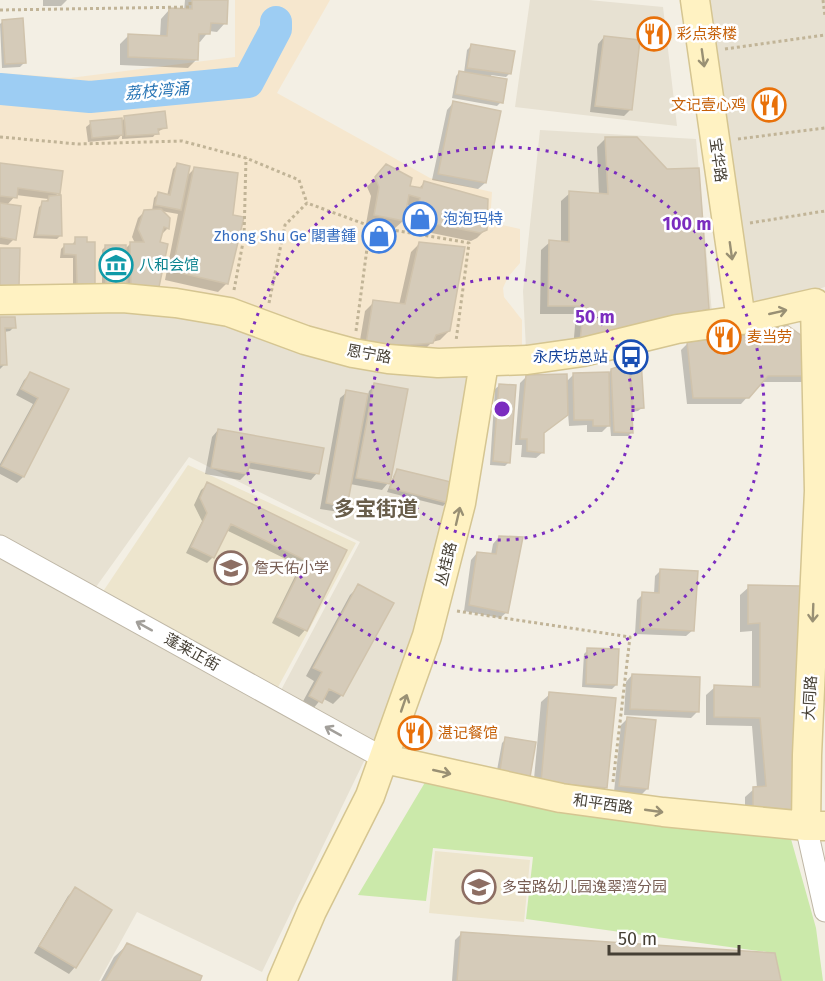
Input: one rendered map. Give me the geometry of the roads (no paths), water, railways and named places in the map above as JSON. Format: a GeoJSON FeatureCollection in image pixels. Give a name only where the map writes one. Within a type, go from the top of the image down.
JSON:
{"type":"FeatureCollection","features":[{"type":"Feature","properties":{"kind":"street","name":"宝华路"},"geometry":{"type":"LineString","coordinates":[[695,0],[741,320]]}},
{"type":"Feature","properties":{"kind":"street","name":"恩宁路"},"geometry":{"type":"LineString","coordinates":[[0,300],[123,298],[176,303],[229,312],[305,340],[354,353],[388,359],[453,363],[527,360],[583,352],[677,329],[741,320],[820,301]]}},
{"type":"Feature","properties":{"kind":"street","name":"大同路"},"geometry":{"type":"LineString","coordinates":[[820,301],[819,491],[807,755],[825,911]]}},
{"type":"Feature","properties":{"kind":"street","name":"丛桂路"},"geometry":{"type":"LineString","coordinates":[[282,981],[312,911],[370,796],[385,759],[435,607],[461,503],[484,363]]}},
{"type":"Feature","properties":{"kind":"street","name":"蓬莱正街"},"geometry":{"type":"LineString","coordinates":[[0,546],[385,759]]}},
{"type":"Feature","properties":{"kind":"street","name":"和平西路"},"geometry":{"type":"LineString","coordinates":[[385,759],[561,798],[663,812],[816,826]]}},
{"type":"Feature","properties":{"kind":"street","name":"丛桂路"},"geometry":{"type":"LineString","coordinates":[[299,981],[328,917],[386,805],[385,759]]}},
{"type":"Feature","properties":{"kind":"street"},"geometry":{"type":"LineString","coordinates":[[298,945],[328,917]]}},
{"type":"Feature","properties":{"kind":"waterway","name":"荔枝湾涌"},"geometry":{"type":"LineString","coordinates":[[0,89],[90,97],[248,82],[276,29],[276,22]]}},
{"type":"Feature","properties":{"kind":"place","name":"彩点茶楼"},"geometry":{"type":"Point","coordinates":[654,34]}},
{"type":"Feature","properties":{"kind":"place","name":"文记壹心鸡"},"geometry":{"type":"Point","coordinates":[769,105]}},
{"type":"Feature","properties":{"kind":"place","name":"泡泡玛特"},"geometry":{"type":"Point","coordinates":[420,219]}},
{"type":"Feature","properties":{"kind":"place","name":"Zhong Shu Ge 閣書鍾"},"geometry":{"type":"Point","coordinates":[379,236]}},
{"type":"Feature","properties":{"kind":"place","name":"八和会馆"},"geometry":{"type":"Point","coordinates":[116,265]}},
{"type":"Feature","properties":{"kind":"place","name":"麦当劳"},"geometry":{"type":"Point","coordinates":[724,337]}},
{"type":"Feature","properties":{"kind":"place","name":"永庆坊总站"},"geometry":{"type":"Point","coordinates":[631,357]}},
{"type":"Feature","properties":{"kind":"place","name":"詹天佑小学"},"geometry":{"type":"Point","coordinates":[231,568]}},
{"type":"Feature","properties":{"kind":"place","name":"湛记餐馆"},"geometry":{"type":"Point","coordinates":[415,733]}},
{"type":"Feature","properties":{"kind":"place","name":"多宝路幼儿园逸翠湾分园"},"geometry":{"type":"Point","coordinates":[479,887]}},
{"type":"Feature","properties":{"kind":"district","name":"多宝街道"},"geometry":{"type":"Point","coordinates":[376,509]}}]}
